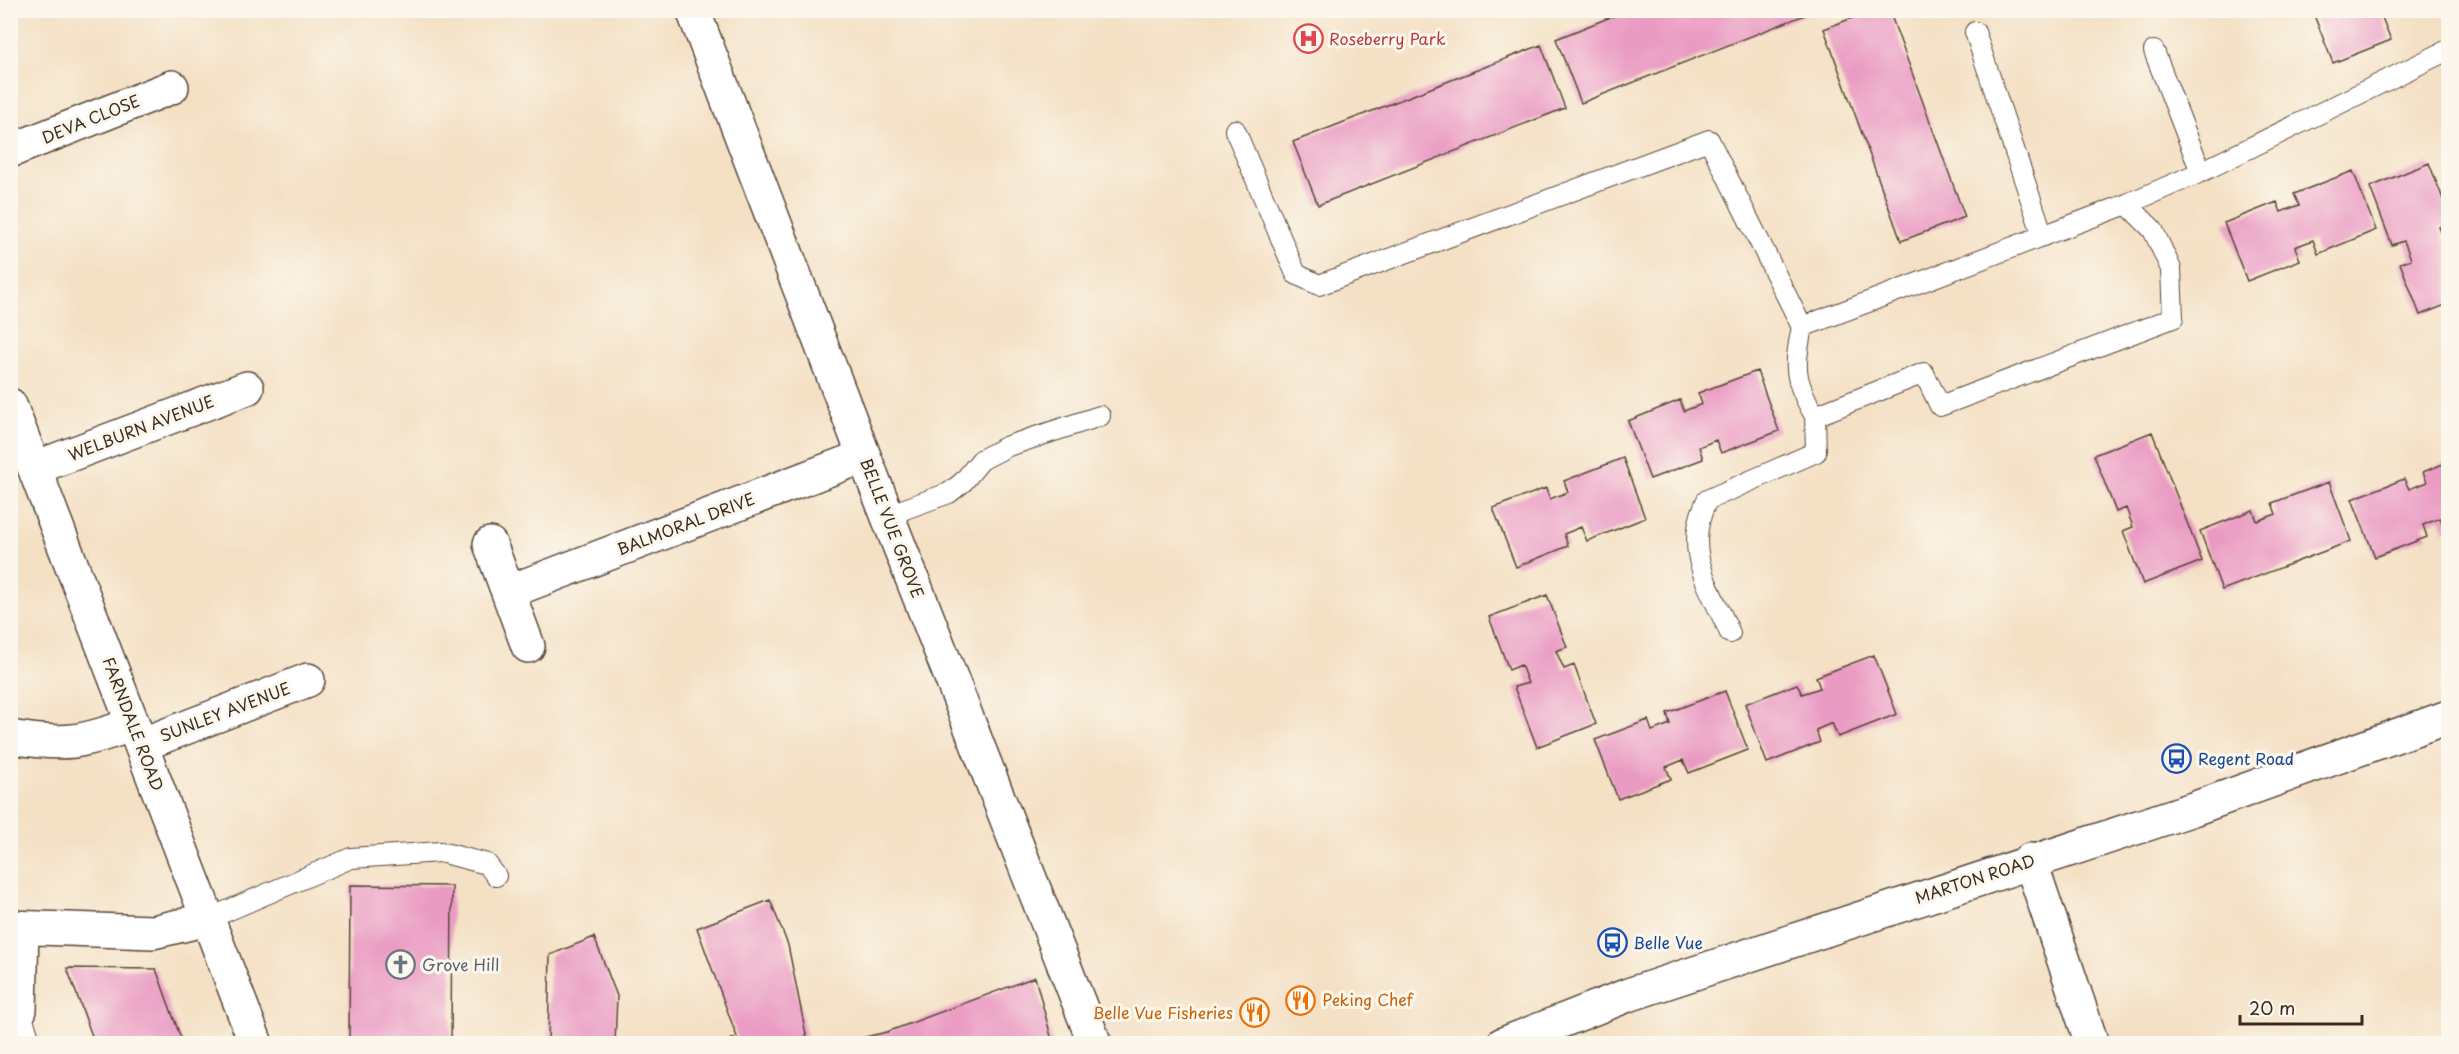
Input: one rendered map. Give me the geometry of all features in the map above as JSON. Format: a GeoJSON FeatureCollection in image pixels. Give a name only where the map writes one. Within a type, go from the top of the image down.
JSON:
{"type":"FeatureCollection","features":[{"type":"Feature","properties":{"kind":"street","name":"BELLE VUE GROVE"},"geometry":{"type":"LineString","coordinates":[[693,10],[864,456],[1095,1044]]}},
{"type":"Feature","properties":{"kind":"street","name":"DEVA CLOSE"},"geometry":{"type":"LineString","coordinates":[[10,151],[172,87]]}},
{"type":"Feature","properties":{"kind":"street","name":"WELBURN AVENUE"},"geometry":{"type":"LineString","coordinates":[[35,468],[247,388]]}},
{"type":"Feature","properties":{"kind":"street","name":"FARNDALE ROAD"},"geometry":{"type":"LineString","coordinates":[[14,424],[35,468],[256,1044]]}},
{"type":"Feature","properties":{"kind":"street","name":"BALMORAL DRIVE"},"geometry":{"type":"LineString","coordinates":[[508,592],[864,456]]}},
{"type":"Feature","properties":{"kind":"street"},"geometry":{"type":"LineString","coordinates":[[490,544],[528,646]]}},
{"type":"Feature","properties":{"kind":"street","name":"SUNLEY AVENUE"},"geometry":{"type":"LineString","coordinates":[[10,737],[59,743],[137,734],[308,680]]}},
{"type":"Feature","properties":{"kind":"street","name":"MARTON ROAD"},"geometry":{"type":"LineString","coordinates":[[1503,1044],[1628,995],[2030,860],[2193,809],[2448,717]]}},
{"type":"Feature","properties":{"kind":"street"},"geometry":{"type":"LineString","coordinates":[[2030,860],[2092,1044]]}},
{"type":"Feature","properties":{"kind":"street"},"geometry":{"type":"LineString","coordinates":[[20,1010],[16,927],[153,932],[208,919]]}},
{"type":"Feature","properties":{"kind":"lane"},"geometry":{"type":"LineString","coordinates":[[1975,32],[2043,236]]}},
{"type":"Feature","properties":{"kind":"lane"},"geometry":{"type":"LineString","coordinates":[[1802,327],[2127,204],[2201,172],[2448,50]]}},
{"type":"Feature","properties":{"kind":"lane"},"geometry":{"type":"LineString","coordinates":[[2154,51],[2201,172]]}},
{"type":"Feature","properties":{"kind":"lane"},"geometry":{"type":"LineString","coordinates":[[1235,130],[1296,274],[1319,285],[1708,140],[1802,327],[1794,364],[1805,399],[1815,416],[1816,452],[1707,500],[1699,517],[1696,553],[1730,633]]}},
{"type":"Feature","properties":{"kind":"lane"},"geometry":{"type":"LineString","coordinates":[[1815,416],[1924,373],[1940,406],[2173,318],[2171,269],[2153,230],[2127,204]]}},
{"type":"Feature","properties":{"kind":"lane"},"geometry":{"type":"LineString","coordinates":[[888,516],[949,493],[963,482],[981,460],[1008,446],[1100,416]]}},
{"type":"Feature","properties":{"kind":"lane"},"geometry":{"type":"LineString","coordinates":[[208,919],[351,858],[440,852],[487,864],[496,876]]}},
{"type":"Feature","properties":{"kind":"lane"},"geometry":{"type":"LineString","coordinates":[[20,1010],[31,1044]]}},
{"type":"Feature","properties":{"kind":"building"},"geometry":{"type":"Polygon","coordinates":[[[1628,10],[1815,11],[1581,103],[1556,39],[1628,10]]]}},
{"type":"Feature","properties":{"kind":"building"},"geometry":{"type":"Polygon","coordinates":[[[1873,10],[1889,10],[1965,217],[1901,241],[1824,29],[1873,10]]]}},
{"type":"Feature","properties":{"kind":"building"},"geometry":{"type":"Polygon","coordinates":[[[2312,10],[2379,10],[2391,40],[2333,63],[2312,10]]]}},
{"type":"Feature","properties":{"kind":"building"},"geometry":{"type":"Polygon","coordinates":[[[1541,45],[1565,108],[1318,205],[1293,142],[1541,45]]]}},
{"type":"Feature","properties":{"kind":"building"},"geometry":{"type":"Polygon","coordinates":[[[2429,163],[2448,212],[2448,224],[2439,227],[2446,245],[2448,244],[2448,304],[2420,315],[2400,263],[2411,259],[2404,241],[2392,245],[2370,187],[2429,163]]]}},
{"type":"Feature","properties":{"kind":"building"},"geometry":{"type":"Polygon","coordinates":[[[2353,171],[2376,230],[2318,254],[2313,240],[2295,247],[2300,260],[2247,281],[2224,223],[2277,202],[2281,212],[2299,205],[2294,194],[2353,171]]]}},
{"type":"Feature","properties":{"kind":"building"},"geometry":{"type":"Polygon","coordinates":[[[1757,371],[1779,431],[1721,453],[1716,440],[1699,447],[1703,459],[1650,479],[1628,421],[1680,400],[1684,411],[1702,404],[1698,393],[1757,371]]]}},
{"type":"Feature","properties":{"kind":"building"},"geometry":{"type":"Polygon","coordinates":[[[2152,432],[2202,561],[2143,584],[2123,531],[2133,527],[2126,508],[2116,512],[2094,455],[2152,432]]]}},
{"type":"Feature","properties":{"kind":"building"},"geometry":{"type":"Polygon","coordinates":[[[1623,458],[1645,518],[1587,541],[1581,527],[1564,534],[1568,546],[1516,567],[1493,508],[1546,488],[1550,499],[1568,492],[1564,481],[1623,458]]]}},
{"type":"Feature","properties":{"kind":"building"},"geometry":{"type":"Polygon","coordinates":[[[2448,462],[2448,530],[2445,531],[2440,518],[2423,525],[2427,537],[2375,557],[2352,499],[2404,479],[2409,489],[2427,482],[2423,472],[2448,462]]]}},
{"type":"Feature","properties":{"kind":"building"},"geometry":{"type":"Polygon","coordinates":[[[2329,482],[2351,541],[2222,590],[2200,531],[2253,510],[2257,521],[2276,514],[2272,503],[2329,482]]]}},
{"type":"Feature","properties":{"kind":"building"},"geometry":{"type":"Polygon","coordinates":[[[1547,595],[1567,647],[1556,651],[1564,669],[1574,665],[1596,724],[1537,747],[1514,687],[1528,683],[1521,665],[1509,670],[1489,617],[1547,595]]]}},
{"type":"Feature","properties":{"kind":"building"},"geometry":{"type":"Polygon","coordinates":[[[1874,655],[1897,714],[1838,737],[1832,723],[1816,730],[1820,742],[1767,763],[1745,704],[1797,684],[1802,694],[1820,688],[1816,677],[1874,655]]]}},
{"type":"Feature","properties":{"kind":"building"},"geometry":{"type":"Polygon","coordinates":[[[1725,691],[1748,750],[1689,773],[1683,760],[1666,767],[1671,779],[1618,799],[1595,740],[1648,720],[1652,731],[1670,724],[1667,713],[1725,691]]]}},
{"type":"Feature","properties":{"kind":"building","name":"Grove Hill"},"geometry":{"type":"Polygon","coordinates":[[[350,885],[452,886],[451,1044],[349,1044],[350,885]]]}},
{"type":"Feature","properties":{"kind":"building"},"geometry":{"type":"Polygon","coordinates":[[[770,900],[788,945],[808,1044],[720,1044],[737,1037],[697,928],[770,900]]]}},
{"type":"Feature","properties":{"kind":"building"},"geometry":{"type":"Polygon","coordinates":[[[594,937],[617,996],[615,1044],[548,1044],[550,955],[594,937]]]}},
{"type":"Feature","properties":{"kind":"building"},"geometry":{"type":"Polygon","coordinates":[[[67,968],[156,969],[183,1044],[95,1044],[67,968]]]}},
{"type":"Feature","properties":{"kind":"building"},"geometry":{"type":"Polygon","coordinates":[[[1035,977],[1053,1044],[835,1044],[887,1032],[1035,977]]]}},
{"type":"Feature","properties":{"kind":"place","name":"Roseberry Park"},"geometry":{"type":"Point","coordinates":[1308,39]}},
{"type":"Feature","properties":{"kind":"place","name":"Regent Road"},"geometry":{"type":"Point","coordinates":[2177,759]}},
{"type":"Feature","properties":{"kind":"place","name":"Belle Vue"},"geometry":{"type":"Point","coordinates":[1612,943]}},
{"type":"Feature","properties":{"kind":"place","name":"Grove Hill"},"geometry":{"type":"Point","coordinates":[401,965]}},
{"type":"Feature","properties":{"kind":"place","name":"Peking Chef"},"geometry":{"type":"Point","coordinates":[1301,1000]}},
{"type":"Feature","properties":{"kind":"place","name":"Belle Vue Fisheries"},"geometry":{"type":"Point","coordinates":[1254,1013]}}]}
